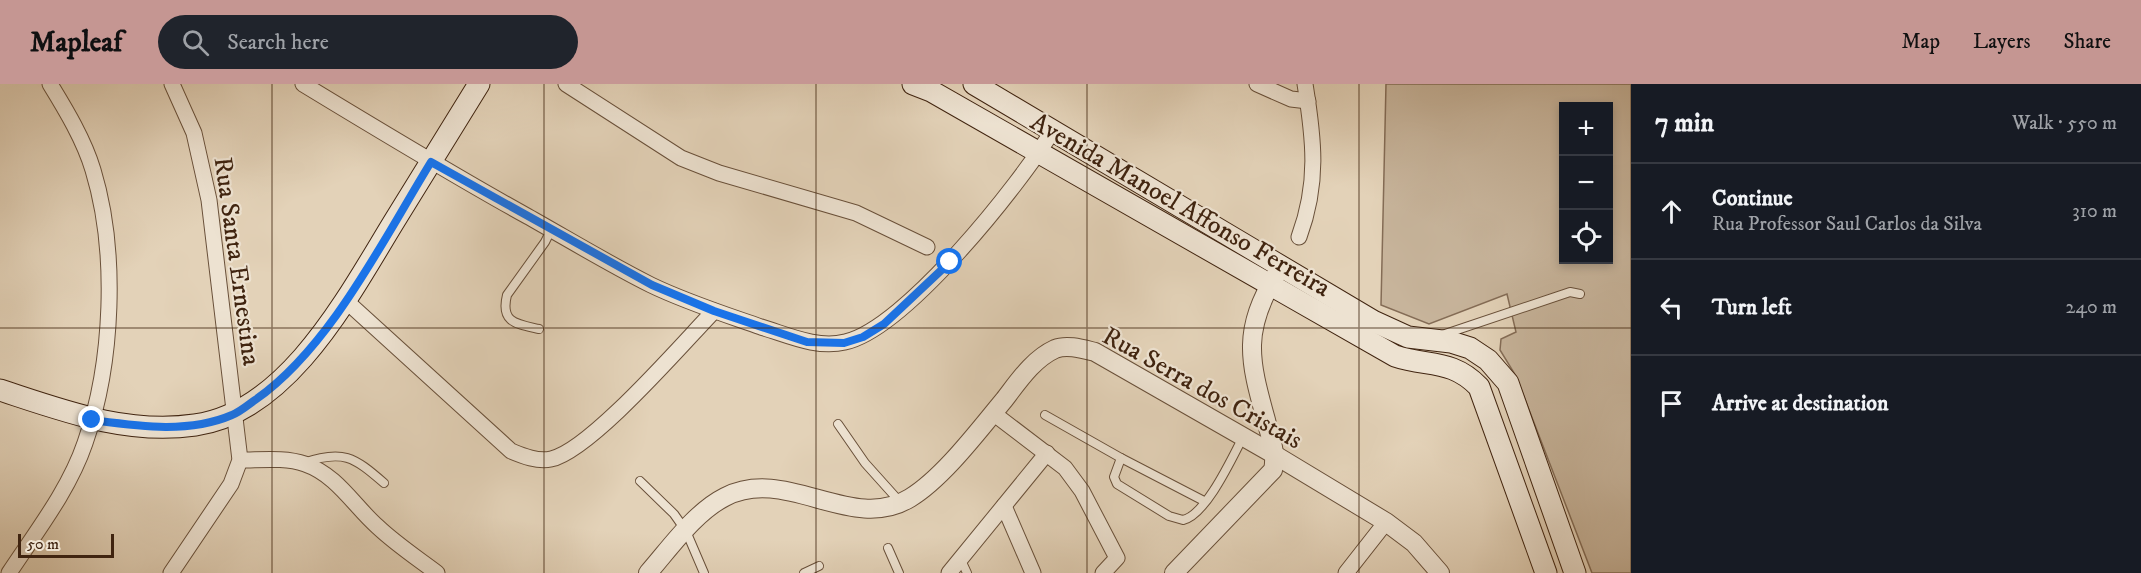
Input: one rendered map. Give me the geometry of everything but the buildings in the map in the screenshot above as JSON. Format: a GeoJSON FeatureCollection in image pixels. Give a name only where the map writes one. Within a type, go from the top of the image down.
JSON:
{"type":"FeatureCollection","features":[{"type":"Feature","properties":{"kind":"main road"},"geometry":{"type":"LineString","coordinates":[[0,390],[92,420],[165,427],[196,425],[233,415],[273,387],[311,348],[345,300],[479,84]]}},
{"type":"Feature","properties":{"kind":"main road","name":"Avenida Manoel Affonso Ferreira"},"geometry":{"type":"LineString","coordinates":[[913,84],[931,92],[1360,338],[1395,356],[1459,369],[1479,387]]}},
{"type":"Feature","properties":{"kind":"main road","name":"Avenida Manoel Affonso Ferreira"},"geometry":{"type":"LineString","coordinates":[[974,84],[1373,321],[1408,336],[1451,342],[1470,348],[1500,371]]}},
{"type":"Feature","properties":{"kind":"main road"},"geometry":{"type":"LineString","coordinates":[[1546,573],[1479,387],[1500,371],[1508,383],[1575,573]]}},
{"type":"Feature","properties":{"kind":"street"},"geometry":{"type":"LineString","coordinates":[[9,573],[74,470],[102,387],[106,357],[109,310],[105,238],[93,169],[76,130],[50,84]]}},
{"type":"Feature","properties":{"kind":"street","name":"Rua Santa Ernestina"},"geometry":{"type":"LineString","coordinates":[[172,84],[194,133],[209,200],[240,460]]}},
{"type":"Feature","properties":{"kind":"street"},"geometry":{"type":"LineString","coordinates":[[303,84],[431,162],[652,285],[714,311],[807,342],[844,343],[863,337],[884,324],[950,262],[1038,154],[1053,130]]}},
{"type":"Feature","properties":{"kind":"street"},"geometry":{"type":"LineString","coordinates":[[566,84],[681,158],[719,173],[856,213],[927,247]]}},
{"type":"Feature","properties":{"kind":"street"},"geometry":{"type":"LineString","coordinates":[[1257,84],[1291,99],[1308,101]]}},
{"type":"Feature","properties":{"kind":"street"},"geometry":{"type":"LineString","coordinates":[[1299,237],[1309,210],[1314,178],[1305,84]]}},
{"type":"Feature","properties":{"kind":"street"},"geometry":{"type":"LineString","coordinates":[[1174,573],[1269,476],[1275,455],[1252,370],[1250,345],[1253,324],[1270,285],[1282,267]]}},
{"type":"Feature","properties":{"kind":"street"},"geometry":{"type":"LineString","coordinates":[[345,300],[512,451],[527,458],[550,459],[567,453],[630,400],[714,311]]}},
{"type":"Feature","properties":{"kind":"street","name":"Rua Serra dos Cristais"},"geometry":{"type":"LineString","coordinates":[[648,573],[686,531],[724,497],[749,489],[794,491],[854,508],[873,509],[901,503],[936,478],[1032,365],[1056,349],[1074,347],[1095,352],[1275,455],[1386,522],[1414,543],[1440,573]]}},
{"type":"Feature","properties":{"kind":"street"},"geometry":{"type":"LineString","coordinates":[[993,413],[1065,468],[1082,491],[1117,558],[1104,573]]}},
{"type":"Feature","properties":{"kind":"street"},"geometry":{"type":"LineString","coordinates":[[950,573],[964,566],[1004,506],[1047,453]]}},
{"type":"Feature","properties":{"kind":"street"},"geometry":{"type":"LineString","coordinates":[[171,573],[231,484],[240,460],[302,463],[317,469],[334,480],[380,529],[437,573]]}},
{"type":"Feature","properties":{"kind":"street"},"geometry":{"type":"LineString","coordinates":[[1004,506],[1033,573]]}},
{"type":"Feature","properties":{"kind":"street"},"geometry":{"type":"LineString","coordinates":[[1346,573],[1386,522]]}},
{"type":"Feature","properties":{"kind":"lane"},"geometry":{"type":"LineString","coordinates":[[539,329],[514,323],[507,315],[505,306],[507,295],[551,230]]}},
{"type":"Feature","properties":{"kind":"lane"},"geometry":{"type":"LineString","coordinates":[[1428,340],[1570,292],[1580,294]]}},
{"type":"Feature","properties":{"kind":"lane"},"geometry":{"type":"LineString","coordinates":[[1045,414],[1120,458],[1204,501]]}},
{"type":"Feature","properties":{"kind":"lane"},"geometry":{"type":"LineString","coordinates":[[838,424],[865,463],[901,503]]}},
{"type":"Feature","properties":{"kind":"lane"},"geometry":{"type":"LineString","coordinates":[[1120,458],[1114,477],[1117,484],[1169,516],[1183,520],[1189,519],[1204,501],[1244,437]]}},
{"type":"Feature","properties":{"kind":"lane"},"geometry":{"type":"LineString","coordinates":[[302,463],[338,455],[357,460],[384,483]]}},
{"type":"Feature","properties":{"kind":"lane"},"geometry":{"type":"LineString","coordinates":[[639,481],[674,514],[686,531],[704,573]]}},
{"type":"Feature","properties":{"kind":"lane"},"geometry":{"type":"LineString","coordinates":[[888,548],[899,573]]}},
{"type":"Feature","properties":{"kind":"lane"},"geometry":{"type":"LineString","coordinates":[[804,573],[819,566]]}},
{"type":"Feature","properties":{"kind":"shaded area"},"geometry":{"type":"Polygon","coordinates":[[[1386,84],[1631,84],[1631,573],[1592,573],[1516,376],[1500,350],[1501,339],[1516,332],[1507,294],[1429,324],[1381,305],[1386,84]]]}},
{"type":"Feature","properties":{"kind":"route"},"geometry":{"type":"LineString","coordinates":[[92,420],[132,426],[196,425],[233,415],[273,387],[311,348],[345,300],[431,162],[652,285],[714,311],[807,342],[844,343],[863,337],[884,324],[950,262]]}}]}
